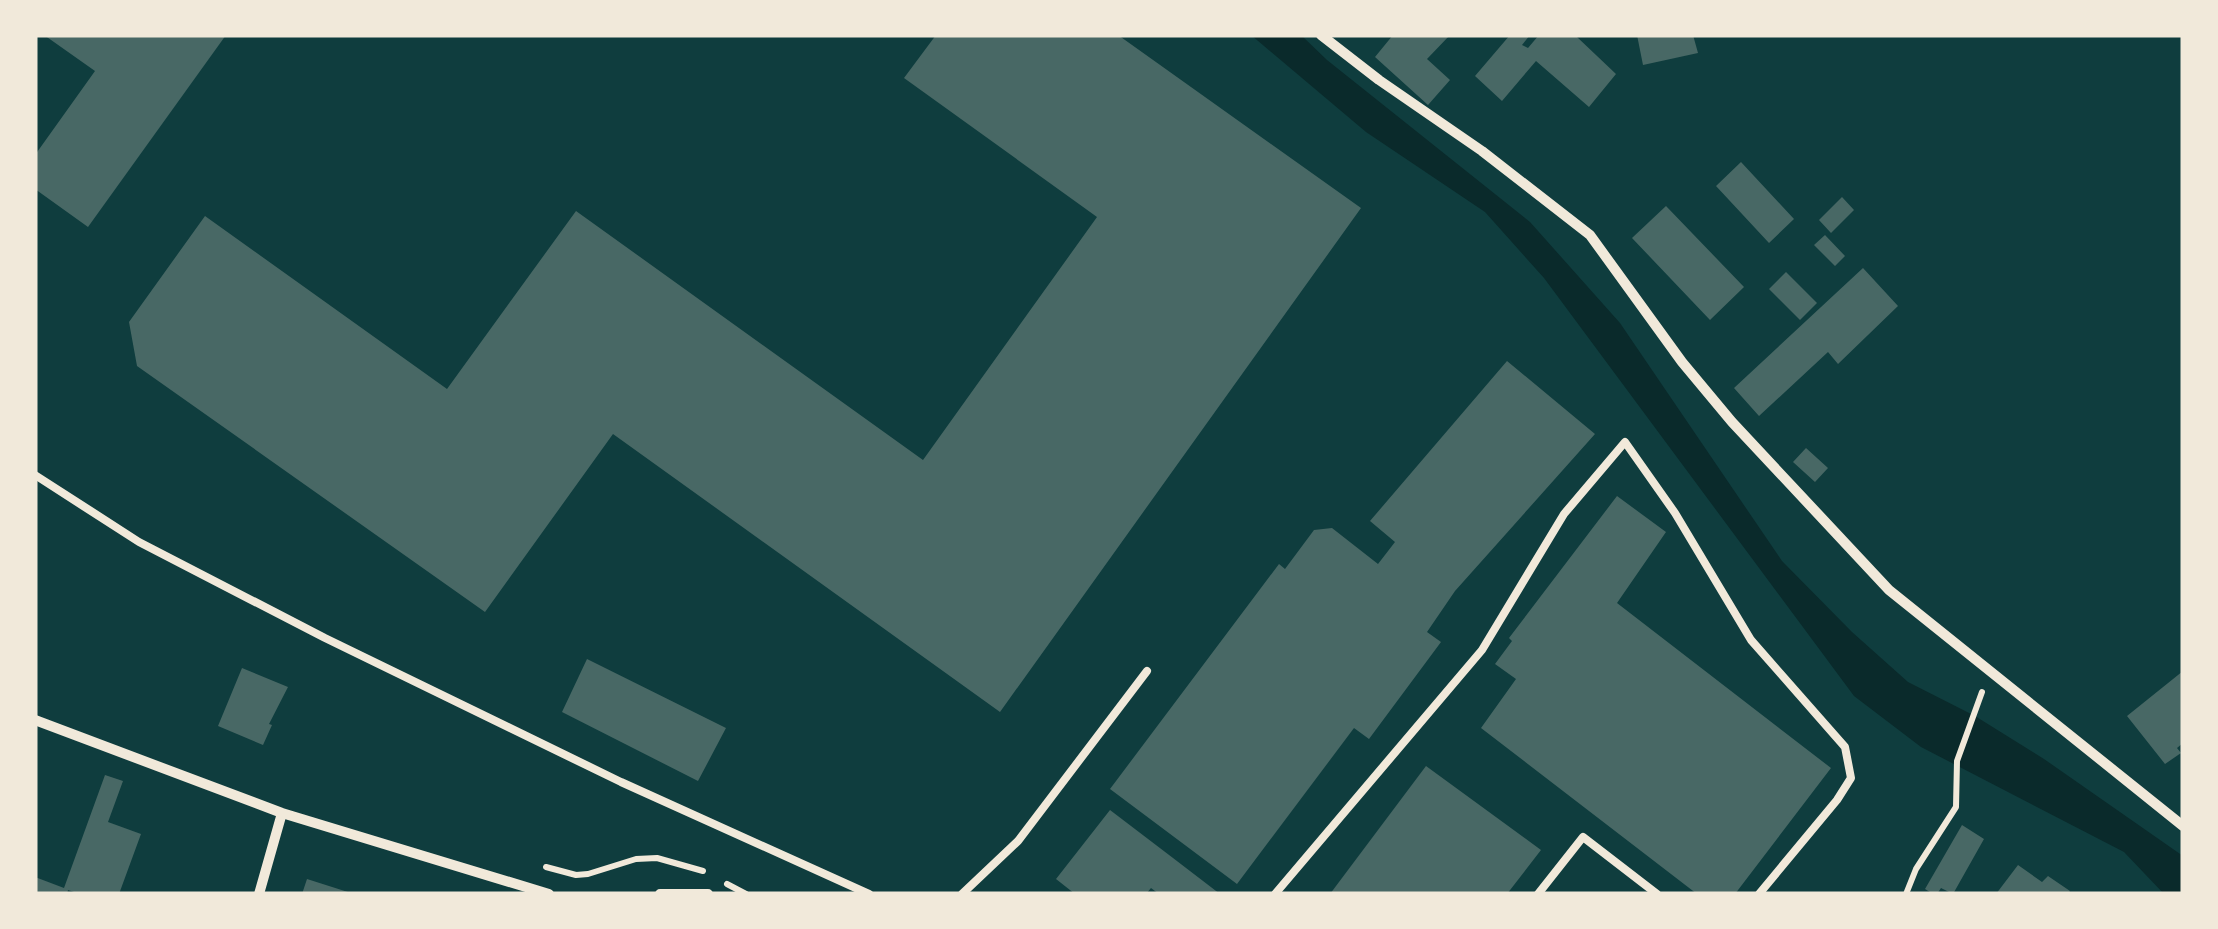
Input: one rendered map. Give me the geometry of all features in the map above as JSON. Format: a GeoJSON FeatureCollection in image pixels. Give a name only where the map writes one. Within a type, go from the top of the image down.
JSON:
{"type":"FeatureCollection","features":[{"type":"Feature","properties":{"kind":"street"},"geometry":{"type":"LineString","coordinates":[[1321,35],[1378,80],[1482,151],[1590,236],[1682,362],[1732,422],[1890,590],[2183,826]]}},
{"type":"Feature","properties":{"kind":"street"},"geometry":{"type":"LineString","coordinates":[[35,720],[282,812],[549,894]]}},
{"type":"Feature","properties":{"kind":"street"},"geometry":{"type":"LineString","coordinates":[[259,894],[282,812]]}},
{"type":"Feature","properties":{"kind":"street"},"geometry":{"type":"LineString","coordinates":[[660,894],[708,894]]}},
{"type":"Feature","properties":{"kind":"lane"},"geometry":{"type":"LineString","coordinates":[[1275,894],[1482,650],[1564,514],[1626,442],[1675,513],[1751,640],[1845,747],[1851,778],[1838,800],[1759,894]]}},
{"type":"Feature","properties":{"kind":"lane"},"geometry":{"type":"LineString","coordinates":[[35,475],[139,542],[325,638],[622,782],[869,894]]}},
{"type":"Feature","properties":{"kind":"lane"},"geometry":{"type":"LineString","coordinates":[[962,894],[1018,841],[1147,671]]}},
{"type":"Feature","properties":{"kind":"lane"},"geometry":{"type":"LineString","coordinates":[[1538,894],[1583,837],[1657,894]]}},
{"type":"Feature","properties":{"kind":"path"},"geometry":{"type":"LineString","coordinates":[[1906,894],[1916,869],[1956,807],[1957,761],[1976,716]]}},
{"type":"Feature","properties":{"kind":"water"},"geometry":{"type":"Polygon","coordinates":[[[1251,35],[1301,35],[1530,222],[1620,323],[1782,561],[1908,682],[1975,716],[2044,759],[2183,856],[2183,894],[2164,894],[2124,852],[1921,747],[1854,696],[1544,278],[1485,212],[1366,132],[1251,35]]]}},
{"type":"Feature","properties":{"kind":"building"},"geometry":{"type":"Polygon","coordinates":[[[44,35],[226,35],[88,227],[35,189],[35,155],[95,71],[44,35]]]}},
{"type":"Feature","properties":{"kind":"building"},"geometry":{"type":"Polygon","coordinates":[[[936,35],[1118,35],[1361,208],[1000,712],[613,434],[485,612],[137,366],[129,322],[205,216],[447,389],[576,211],[923,460],[1097,217],[904,78],[936,35]]]}},
{"type":"Feature","properties":{"kind":"building"},"geometry":{"type":"Polygon","coordinates":[[[1393,35],[1450,35],[1427,59],[1450,80],[1428,105],[1375,57],[1393,35]]]}},
{"type":"Feature","properties":{"kind":"building"},"geometry":{"type":"Polygon","coordinates":[[[1510,35],[1530,35],[1522,45],[1528,48],[1539,35],[1579,35],[1616,74],[1589,107],[1536,61],[1502,101],[1475,76],[1510,35]]]}},
{"type":"Feature","properties":{"kind":"building"},"geometry":{"type":"Polygon","coordinates":[[[1637,35],[1693,35],[1698,53],[1643,65],[1637,35]]]}},
{"type":"Feature","properties":{"kind":"building"},"geometry":{"type":"Polygon","coordinates":[[[1741,162],[1794,219],[1769,243],[1716,186],[1741,162]]]}},
{"type":"Feature","properties":{"kind":"building"},"geometry":{"type":"Polygon","coordinates":[[[1842,197],[1854,210],[1831,233],[1819,220],[1842,197]]]}},
{"type":"Feature","properties":{"kind":"building"},"geometry":{"type":"Polygon","coordinates":[[[1666,206],[1744,287],[1710,320],[1632,238],[1666,206]]]}},
{"type":"Feature","properties":{"kind":"building"},"geometry":{"type":"Polygon","coordinates":[[[1825,235],[1845,256],[1835,266],[1814,245],[1825,235]]]}},
{"type":"Feature","properties":{"kind":"building"},"geometry":{"type":"Polygon","coordinates":[[[1863,268],[1898,306],[1838,364],[1828,352],[1759,416],[1734,388],[1863,268]]]}},
{"type":"Feature","properties":{"kind":"building"},"geometry":{"type":"Polygon","coordinates":[[[1786,272],[1817,303],[1800,320],[1769,289],[1786,272]]]}},
{"type":"Feature","properties":{"kind":"building"},"geometry":{"type":"Polygon","coordinates":[[[1507,361],[1595,434],[1455,591],[1427,632],[1441,642],[1369,739],[1354,728],[1237,884],[1110,789],[1279,564],[1285,569],[1314,530],[1332,528],[1378,564],[1395,542],[1370,521],[1507,361]]]}},
{"type":"Feature","properties":{"kind":"building"},"geometry":{"type":"Polygon","coordinates":[[[1806,448],[1828,468],[1815,482],[1793,462],[1806,448]]]}},
{"type":"Feature","properties":{"kind":"building"},"geometry":{"type":"Polygon","coordinates":[[[1617,496],[1666,532],[1617,603],[1831,768],[1735,894],[1697,894],[1481,728],[1516,679],[1495,664],[1512,641],[1509,638],[1617,496]]]}},
{"type":"Feature","properties":{"kind":"building"},"geometry":{"type":"Polygon","coordinates":[[[587,659],[726,728],[698,781],[562,712],[587,659]]]}},
{"type":"Feature","properties":{"kind":"building"},"geometry":{"type":"Polygon","coordinates":[[[242,668],[288,687],[263,745],[218,726],[242,668]]]}},
{"type":"Feature","properties":{"kind":"building"},"geometry":{"type":"Polygon","coordinates":[[[2183,671],[2183,743],[2177,748],[2181,753],[2165,764],[2127,716],[2183,671]]]}},
{"type":"Feature","properties":{"kind":"building"},"geometry":{"type":"Polygon","coordinates":[[[1426,766],[1541,850],[1507,894],[1330,894],[1426,766]]]}},
{"type":"Feature","properties":{"kind":"building"},"geometry":{"type":"Polygon","coordinates":[[[105,775],[123,781],[108,822],[141,834],[119,894],[80,894],[68,890],[67,894],[35,894],[35,877],[64,888],[105,775]]]}},
{"type":"Feature","properties":{"kind":"building"},"geometry":{"type":"Polygon","coordinates":[[[1110,810],[1220,894],[1159,894],[1151,888],[1146,894],[1075,894],[1056,879],[1110,810]]]}},
{"type":"Feature","properties":{"kind":"building"},"geometry":{"type":"Polygon","coordinates":[[[1962,825],[1984,839],[1953,894],[1941,888],[1933,894],[1925,889],[1962,825]]]}},
{"type":"Feature","properties":{"kind":"building"},"geometry":{"type":"Polygon","coordinates":[[[2018,865],[2042,882],[2048,876],[2070,891],[1996,894],[2018,865]]]}},
{"type":"Feature","properties":{"kind":"building"},"geometry":{"type":"Polygon","coordinates":[[[307,879],[351,893],[351,894],[302,894],[307,879]]]}}]}
